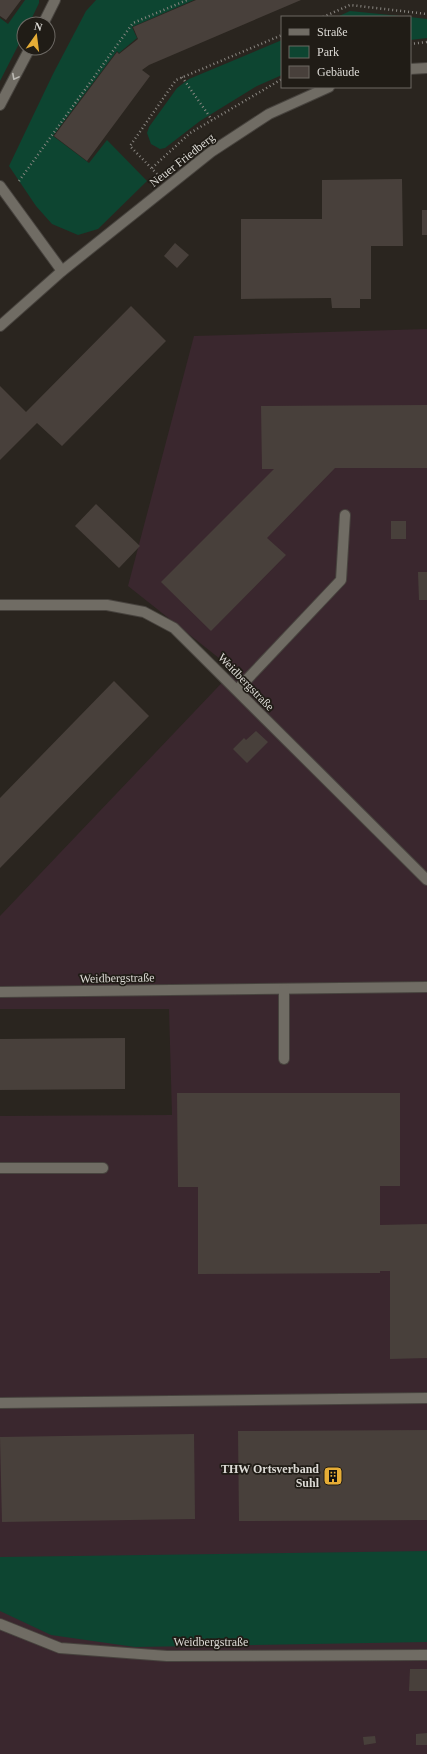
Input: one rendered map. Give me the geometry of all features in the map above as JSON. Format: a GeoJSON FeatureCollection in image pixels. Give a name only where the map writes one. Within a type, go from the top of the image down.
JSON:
{"type":"FeatureCollection","features":[{"type":"Feature","properties":{"kind":"street"},"geometry":{"type":"LineString","coordinates":[[47,16],[55,0]]}},
{"type":"Feature","properties":{"kind":"street"},"geometry":{"type":"LineString","coordinates":[[0,105],[26,56]]}},
{"type":"Feature","properties":{"kind":"street"},"geometry":{"type":"LineString","coordinates":[[411,69],[427,68]]}},
{"type":"Feature","properties":{"kind":"street","name":"Neuer Friedberg"},"geometry":{"type":"LineString","coordinates":[[0,326],[62,271],[211,152],[269,114],[327,88]]}},
{"type":"Feature","properties":{"kind":"street"},"geometry":{"type":"LineString","coordinates":[[0,186],[62,271]]}},
{"type":"Feature","properties":{"kind":"street"},"geometry":{"type":"LineString","coordinates":[[237,690],[342,580],[345,515]]}},
{"type":"Feature","properties":{"kind":"street","name":"Weidbergstraße"},"geometry":{"type":"LineString","coordinates":[[0,605],[107,605],[144,612],[174,628],[427,880]]}},
{"type":"Feature","properties":{"kind":"street","name":"Weidbergstraße"},"geometry":{"type":"LineString","coordinates":[[0,992],[427,987]]}},
{"type":"Feature","properties":{"kind":"street"},"geometry":{"type":"LineString","coordinates":[[284,989],[284,1059]]}},
{"type":"Feature","properties":{"kind":"street"},"geometry":{"type":"LineString","coordinates":[[0,1168],[103,1168]]}},
{"type":"Feature","properties":{"kind":"street"},"geometry":{"type":"LineString","coordinates":[[0,1403],[427,1398]]}},
{"type":"Feature","properties":{"kind":"street","name":"Weidbergstraße"},"geometry":{"type":"LineString","coordinates":[[0,1624],[60,1648],[167,1656],[427,1655]]}},
{"type":"Feature","properties":{"kind":"path"},"geometry":{"type":"LineString","coordinates":[[8,196],[133,23],[187,0]]}},
{"type":"Feature","properties":{"kind":"path"},"geometry":{"type":"LineString","coordinates":[[325,16],[350,5],[427,14]]}},
{"type":"Feature","properties":{"kind":"path"},"geometry":{"type":"LineString","coordinates":[[169,186],[130,146],[176,80],[281,34]]}},
{"type":"Feature","properties":{"kind":"path"},"geometry":{"type":"LineString","coordinates":[[411,44],[427,42]]}},
{"type":"Feature","properties":{"kind":"path"},"geometry":{"type":"LineString","coordinates":[[182,77],[212,120]]}},
{"type":"Feature","properties":{"kind":"path"},"geometry":{"type":"LineString","coordinates":[[152,168],[190,133],[281,80]]}},
{"type":"Feature","properties":{"kind":"shaded area"},"geometry":{"type":"Polygon","coordinates":[[[427,329],[427,1754],[0,1754],[0,1116],[172,1115],[169,1009],[0,1009],[0,916],[234,670],[128,586],[194,336],[427,329]]]}},
{"type":"Feature","properties":{"kind":"green space"},"geometry":{"type":"Polygon","coordinates":[[[25,0],[39,0],[33,16],[16,16],[16,50],[0,81],[0,18],[8,24],[25,0]]]}},
{"type":"Feature","properties":{"kind":"green space"},"geometry":{"type":"Polygon","coordinates":[[[96,0],[194,0],[132,27],[137,38],[119,53],[117,51],[53,136],[89,163],[107,140],[147,181],[98,229],[78,235],[52,224],[36,206],[9,166],[53,74],[86,11],[96,0]]]}},
{"type":"Feature","properties":{"kind":"green space"},"geometry":{"type":"Polygon","coordinates":[[[350,11],[400,16],[339,16],[350,11]]]}},
{"type":"Feature","properties":{"kind":"green space"},"geometry":{"type":"Polygon","coordinates":[[[411,17],[427,19],[427,38],[411,40],[411,17]]]}},
{"type":"Feature","properties":{"kind":"green space"},"geometry":{"type":"Polygon","coordinates":[[[281,40],[281,75],[257,86],[200,121],[165,148],[160,149],[151,144],[147,133],[149,127],[177,88],[189,79],[281,40]]]}},
{"type":"Feature","properties":{"kind":"green space"},"geometry":{"type":"Polygon","coordinates":[[[427,1551],[427,1642],[135,1647],[51,1635],[0,1611],[0,1557],[427,1551]]]}},
{"type":"Feature","properties":{"kind":"building"},"geometry":{"type":"Polygon","coordinates":[[[0,0],[21,0],[6,20],[0,16],[0,0]]]}},
{"type":"Feature","properties":{"kind":"building"},"geometry":{"type":"Polygon","coordinates":[[[196,0],[301,0],[149,65],[142,70],[150,76],[87,161],[54,136],[117,52],[119,54],[138,39],[133,27],[196,0]]]}},
{"type":"Feature","properties":{"kind":"building"},"geometry":{"type":"Polygon","coordinates":[[[402,179],[403,246],[371,246],[371,299],[360,299],[360,308],[332,308],[331,298],[241,299],[241,219],[322,219],[322,180],[402,179]]]}},
{"type":"Feature","properties":{"kind":"building"},"geometry":{"type":"Polygon","coordinates":[[[422,210],[427,210],[427,235],[422,235],[422,210]]]}},
{"type":"Feature","properties":{"kind":"building"},"geometry":{"type":"Polygon","coordinates":[[[175,243],[189,255],[177,268],[164,256],[175,243]]]}},
{"type":"Feature","properties":{"kind":"building"},"geometry":{"type":"Polygon","coordinates":[[[131,306],[166,341],[62,446],[37,423],[0,460],[0,386],[26,412],[131,306]]]}},
{"type":"Feature","properties":{"kind":"building"},"geometry":{"type":"Polygon","coordinates":[[[427,405],[427,468],[335,468],[267,538],[286,555],[211,631],[161,582],[274,469],[262,469],[261,406],[427,405]]]}},
{"type":"Feature","properties":{"kind":"building"},"geometry":{"type":"Polygon","coordinates":[[[96,504],[140,546],[119,568],[75,526],[96,504]]]}},
{"type":"Feature","properties":{"kind":"building"},"geometry":{"type":"Polygon","coordinates":[[[391,521],[406,521],[406,539],[391,539],[391,521]]]}},
{"type":"Feature","properties":{"kind":"building"},"geometry":{"type":"Polygon","coordinates":[[[418,572],[427,572],[427,600],[419,600],[418,572]]]}},
{"type":"Feature","properties":{"kind":"building"},"geometry":{"type":"Polygon","coordinates":[[[114,681],[149,716],[0,868],[0,798],[114,681]]]}},
{"type":"Feature","properties":{"kind":"building"},"geometry":{"type":"Polygon","coordinates":[[[256,731],[268,742],[247,763],[233,749],[244,738],[246,740],[256,731]]]}},
{"type":"Feature","properties":{"kind":"building"},"geometry":{"type":"Polygon","coordinates":[[[125,1038],[125,1089],[0,1090],[0,1039],[125,1038]]]}},
{"type":"Feature","properties":{"kind":"building"},"geometry":{"type":"Polygon","coordinates":[[[177,1093],[400,1093],[400,1186],[380,1186],[380,1225],[427,1224],[427,1358],[390,1359],[390,1271],[380,1271],[380,1273],[198,1274],[198,1187],[178,1187],[177,1093]]]}},
{"type":"Feature","properties":{"kind":"building","name":"THW Ortsverband Suhl"},"geometry":{"type":"Polygon","coordinates":[[[427,1430],[427,1520],[239,1521],[238,1431],[427,1430]]]}},
{"type":"Feature","properties":{"kind":"building"},"geometry":{"type":"Polygon","coordinates":[[[194,1434],[195,1519],[2,1522],[0,1437],[194,1434]]]}},
{"type":"Feature","properties":{"kind":"building"},"geometry":{"type":"Polygon","coordinates":[[[410,1669],[427,1669],[427,1691],[409,1691],[410,1669]]]}},
{"type":"Feature","properties":{"kind":"building"},"geometry":{"type":"Polygon","coordinates":[[[427,1733],[427,1745],[416,1745],[416,1734],[427,1733]]]}},
{"type":"Feature","properties":{"kind":"building"},"geometry":{"type":"Polygon","coordinates":[[[375,1736],[376,1743],[364,1745],[363,1737],[375,1736]]]}},
{"type":"Feature","properties":{"kind":"place","name":"THW Ortsverband Suhl"},"geometry":{"type":"Point","coordinates":[333,1476]}}]}
